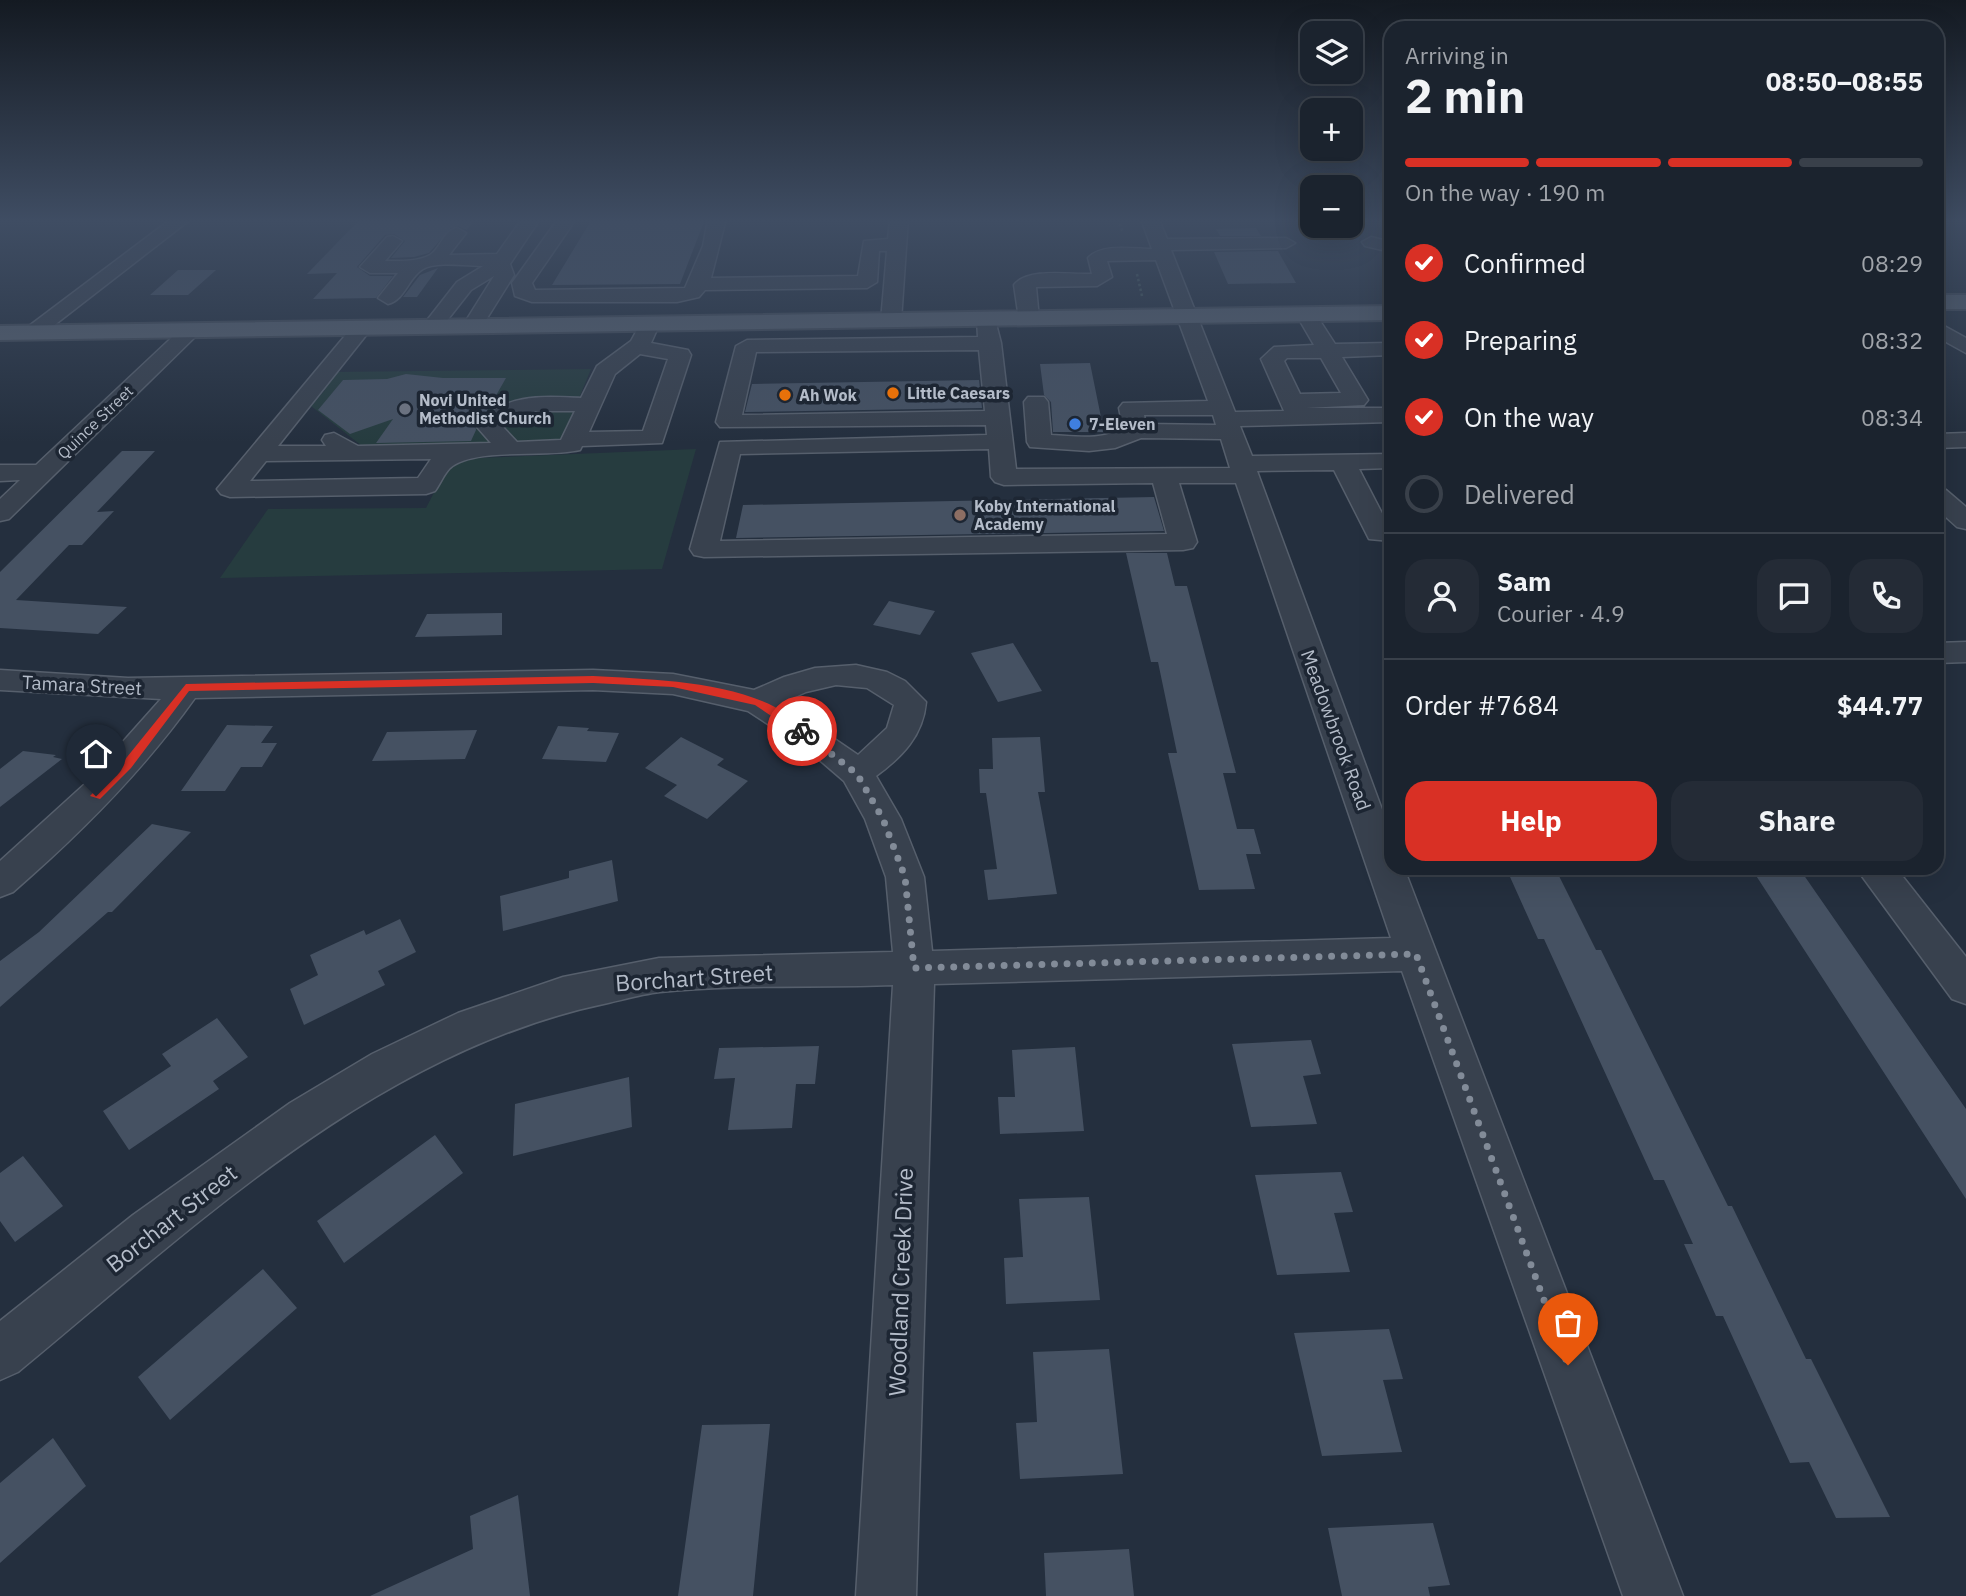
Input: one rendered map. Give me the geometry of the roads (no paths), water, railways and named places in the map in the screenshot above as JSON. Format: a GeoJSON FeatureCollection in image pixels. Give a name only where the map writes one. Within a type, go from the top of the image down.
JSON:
{"type":"FeatureCollection","features":[{"type":"Feature","properties":{"kind":"main road"},"geometry":{"type":"LineString","coordinates":[[1944,302],[1966,302]]}},
{"type":"Feature","properties":{"kind":"main road"},"geometry":{"type":"LineString","coordinates":[[0,333],[891,321],[989,343],[1029,319],[1384,313]]}},
{"type":"Feature","properties":{"kind":"street"},"geometry":{"type":"LineString","coordinates":[[32,333],[84,293]]}},
{"type":"Feature","properties":{"kind":"street"},"geometry":{"type":"LineString","coordinates":[[64,332],[111,293]]}},
{"type":"Feature","properties":{"kind":"street"},"geometry":{"type":"LineString","coordinates":[[388,298],[392,293]]}},
{"type":"Feature","properties":{"kind":"street"},"geometry":{"type":"LineString","coordinates":[[431,328],[458,293]]}},
{"type":"Feature","properties":{"kind":"street"},"geometry":{"type":"LineString","coordinates":[[472,327],[493,293]]}},
{"type":"Feature","properties":{"kind":"street"},"geometry":{"type":"LineString","coordinates":[[526,293],[532,296],[677,296],[690,293]]}},
{"type":"Feature","properties":{"kind":"street"},"geometry":{"type":"LineString","coordinates":[[891,321],[894,293]]}},
{"type":"Feature","properties":{"kind":"street"},"geometry":{"type":"LineString","coordinates":[[1025,293],[1029,319]]}},
{"type":"Feature","properties":{"kind":"street","name":"Meadowbrook Road"},"geometry":{"type":"LineString","coordinates":[[1179,293],[1384,865]]}},
{"type":"Feature","properties":{"kind":"street"},"geometry":{"type":"LineString","coordinates":[[1036,402],[1039,442],[1112,442],[1126,439],[1136,432],[1356,400],[1306,314]]}},
{"type":"Feature","properties":{"kind":"street"},"geometry":{"type":"LineString","coordinates":[[854,369],[859,321]]}},
{"type":"Feature","properties":{"kind":"street"},"geometry":{"type":"LineString","coordinates":[[258,454],[337,442],[500,450],[558,449],[571,445],[606,371],[637,347],[649,325]]}},
{"type":"Feature","properties":{"kind":"street"},"geometry":{"type":"LineString","coordinates":[[361,329],[230,489],[426,486],[445,460],[500,450]]}},
{"type":"Feature","properties":{"kind":"street","name":"Quince Street"},"geometry":{"type":"LineString","coordinates":[[0,513],[190,331]]}},
{"type":"Feature","properties":{"kind":"street"},"geometry":{"type":"LineString","coordinates":[[1944,333],[1966,347]]}},
{"type":"Feature","properties":{"kind":"street"},"geometry":{"type":"LineString","coordinates":[[989,343],[747,346],[728,422],[999,430]]}},
{"type":"Feature","properties":{"kind":"street"},"geometry":{"type":"LineString","coordinates":[[965,368],[989,343]]}},
{"type":"Feature","properties":{"kind":"street"},"geometry":{"type":"LineString","coordinates":[[989,343],[1004,477],[1164,476],[1384,461]]}},
{"type":"Feature","properties":{"kind":"street"},"geometry":{"type":"LineString","coordinates":[[576,439],[653,438],[680,355],[637,347]]}},
{"type":"Feature","properties":{"kind":"street"},"geometry":{"type":"LineString","coordinates":[[1295,409],[1272,359],[1282,352],[1384,349]]}},
{"type":"Feature","properties":{"kind":"street"},"geometry":{"type":"LineString","coordinates":[[740,370],[766,370]]}},
{"type":"Feature","properties":{"kind":"street"},"geometry":{"type":"LineString","coordinates":[[500,450],[489,427],[501,414],[524,407],[590,405]]}},
{"type":"Feature","properties":{"kind":"street"},"geometry":{"type":"LineString","coordinates":[[295,409],[337,442]]}},
{"type":"Feature","properties":{"kind":"street"},"geometry":{"type":"LineString","coordinates":[[1295,409],[1384,415]]}},
{"type":"Feature","properties":{"kind":"street"},"geometry":{"type":"LineString","coordinates":[[999,430],[729,447],[704,549],[1182,542],[1164,476]]}},
{"type":"Feature","properties":{"kind":"street"},"geometry":{"type":"LineString","coordinates":[[1944,441],[1966,440]]}},
{"type":"Feature","properties":{"kind":"street"},"geometry":{"type":"LineString","coordinates":[[1343,462],[1379,533],[1384,533]]}},
{"type":"Feature","properties":{"kind":"street"},"geometry":{"type":"LineString","coordinates":[[0,472],[43,472]]}},
{"type":"Feature","properties":{"kind":"street"},"geometry":{"type":"LineString","coordinates":[[1944,501],[1966,521]]}},
{"type":"Feature","properties":{"kind":"street"},"geometry":{"type":"LineString","coordinates":[[1944,653],[1966,652]]}},
{"type":"Feature","properties":{"kind":"street"},"geometry":{"type":"LineString","coordinates":[[758,702],[780,688],[819,677],[847,674],[872,677],[899,689],[910,702],[910,720],[895,744],[857,774]]}},
{"type":"Feature","properties":{"kind":"street","name":"Tamara Street"},"geometry":{"type":"LineString","coordinates":[[0,680],[128,689],[593,680],[673,684],[758,702],[821,743],[857,774],[883,819],[905,877],[914,968]]}},
{"type":"Feature","properties":{"kind":"street"},"geometry":{"type":"LineString","coordinates":[[0,882],[66,826],[127,765],[186,688]]}},
{"type":"Feature","properties":{"kind":"street","name":"Meadowbrook Road"},"geometry":{"type":"LineString","coordinates":[[1388,875],[1653,1596]]}},
{"type":"Feature","properties":{"kind":"street"},"geometry":{"type":"LineString","coordinates":[[1881,875],[1959,968]]}},
{"type":"Feature","properties":{"kind":"street","name":"Borchart Street"},"geometry":{"type":"LineString","coordinates":[[0,1354],[292,1124],[388,1065],[468,1026],[523,1004],[617,980],[659,975],[1416,954]]}},
{"type":"Feature","properties":{"kind":"street","name":"Woodland Creek Drive"},"geometry":{"type":"LineString","coordinates":[[887,1596],[914,968]]}},
{"type":"Feature","properties":{"kind":"place","name":"Little Caesars"},"geometry":{"type":"Point","coordinates":[893,393]}},
{"type":"Feature","properties":{"kind":"place","name":"Ah Wok"},"geometry":{"type":"Point","coordinates":[785,395]}},
{"type":"Feature","properties":{"kind":"place","name":"Novi United Methodist Church"},"geometry":{"type":"Point","coordinates":[405,409]}},
{"type":"Feature","properties":{"kind":"place","name":"7-Eleven"},"geometry":{"type":"Point","coordinates":[1075,424]}},
{"type":"Feature","properties":{"kind":"place","name":"Koby International Academy"},"geometry":{"type":"Point","coordinates":[960,515]}}]}
